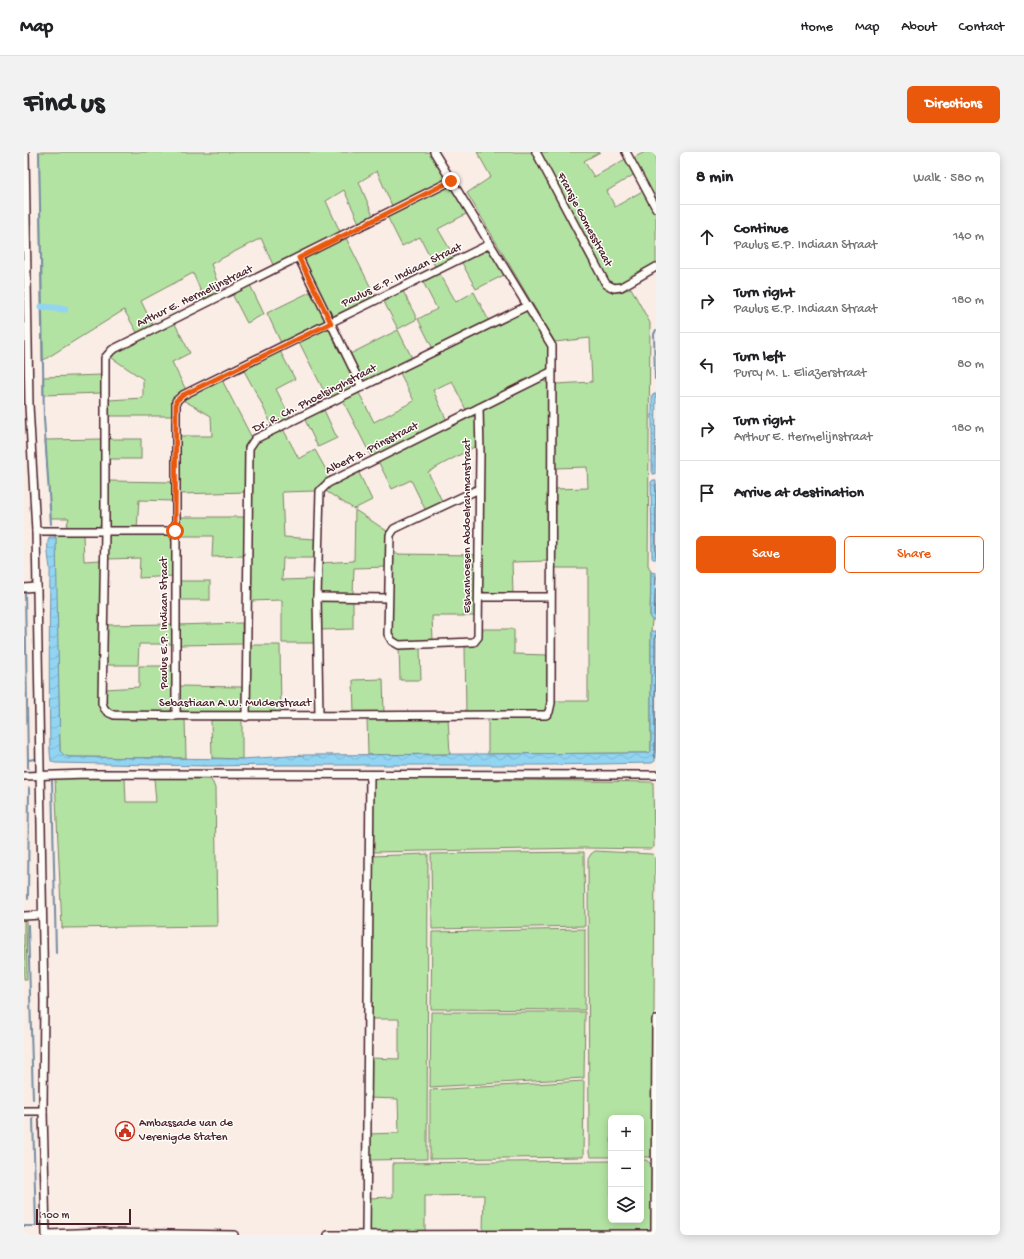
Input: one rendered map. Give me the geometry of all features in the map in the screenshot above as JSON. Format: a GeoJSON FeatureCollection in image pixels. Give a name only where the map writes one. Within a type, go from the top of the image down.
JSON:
{"type":"FeatureCollection","features":[{"type":"Feature","properties":{"kind":"street"},"geometry":{"type":"LineString","coordinates":[[25,152],[26,405],[36,530],[41,915],[44,1002],[43,1111],[47,1235],[234,1235]]}},
{"type":"Feature","properties":{"kind":"street"},"geometry":{"type":"LineString","coordinates":[[434,152],[552,346],[550,597],[479,597]]}},
{"type":"Feature","properties":{"kind":"street","name":"Fransje Gomesstraat"},"geometry":{"type":"LineString","coordinates":[[536,152],[606,284],[614,288],[621,287],[656,266]]}},
{"type":"Feature","properties":{"kind":"street"},"geometry":{"type":"LineString","coordinates":[[626,152],[656,208]]}},
{"type":"Feature","properties":{"kind":"street","name":"Arthur E. Hermelijnstraat"},"geometry":{"type":"LineString","coordinates":[[105,531],[105,358],[112,350],[451,181]]}},
{"type":"Feature","properties":{"kind":"street","name":"Paulus E.P. Indiaan Straat"},"geometry":{"type":"LineString","coordinates":[[176,716],[176,401],[183,395],[490,244]]}},
{"type":"Feature","properties":{"kind":"street"},"geometry":{"type":"LineString","coordinates":[[299,258],[362,387]]}},
{"type":"Feature","properties":{"kind":"street","name":"Dr. R. Ch. Phoelsinghstraat"},"geometry":{"type":"LineString","coordinates":[[246,717],[248,448],[255,439],[527,306]]}},
{"type":"Feature","properties":{"kind":"street","name":"Albert B. Prinsstraat"},"geometry":{"type":"LineString","coordinates":[[319,715],[317,597],[320,491],[328,483],[551,372]]}},
{"type":"Feature","properties":{"kind":"street","name":"Eshanhoesen Abdoelrahmanstraat"},"geometry":{"type":"LineString","coordinates":[[388,598],[388,634],[392,641],[399,645],[474,642],[478,637],[480,489],[479,408]]}},
{"type":"Feature","properties":{"kind":"street"},"geometry":{"type":"LineString","coordinates":[[317,597],[388,598],[390,535],[394,529],[480,489]]}},
{"type":"Feature","properties":{"kind":"street"},"geometry":{"type":"LineString","coordinates":[[36,530],[175,531]]}},
{"type":"Feature","properties":{"kind":"street","name":"Sebastiaan A.W. Mulderstraat"},"geometry":{"type":"LineString","coordinates":[[105,531],[102,703],[104,709],[108,713],[114,715],[246,717],[319,715],[546,715],[549,712],[551,703],[550,597]]}},
{"type":"Feature","properties":{"kind":"street"},"geometry":{"type":"LineString","coordinates":[[24,588],[37,588]]}},
{"type":"Feature","properties":{"kind":"street"},"geometry":{"type":"LineString","coordinates":[[366,1234],[370,775]]}},
{"type":"Feature","properties":{"kind":"street"},"geometry":{"type":"LineString","coordinates":[[24,776],[656,775]]}},
{"type":"Feature","properties":{"kind":"street"},"geometry":{"type":"LineString","coordinates":[[24,916],[41,915]]}},
{"type":"Feature","properties":{"kind":"street"},"geometry":{"type":"LineString","coordinates":[[328,1235],[655,1234],[656,1020]]}},
{"type":"Feature","properties":{"kind":"street"},"geometry":{"type":"LineString","coordinates":[[24,1111],[43,1111]]}},
{"type":"Feature","properties":{"kind":"green space"},"geometry":{"type":"Polygon","coordinates":[[[39,152],[431,152],[446,181],[393,208],[377,171],[359,182],[374,218],[360,225],[344,190],[326,201],[341,234],[274,267],[261,238],[211,264],[220,290],[204,299],[193,273],[141,301],[153,326],[138,334],[124,310],[42,361],[39,152]]]}},
{"type":"Feature","properties":{"kind":"green space"},"geometry":{"type":"Polygon","coordinates":[[[477,152],[532,152],[606,287],[612,292],[621,292],[631,288],[650,323],[648,565],[651,572],[650,618],[652,620],[650,753],[488,754],[488,717],[552,717],[554,701],[588,701],[588,568],[554,568],[554,489],[588,488],[587,467],[554,468],[556,384],[592,382],[590,338],[555,342],[467,193],[491,177],[477,152]]]}},
{"type":"Feature","properties":{"kind":"green space"},"geometry":{"type":"Polygon","coordinates":[[[538,152],[600,152],[584,161],[594,177],[627,158],[635,174],[607,191],[615,207],[644,190],[656,212],[656,266],[619,287],[607,281],[538,152]]]}},
{"type":"Feature","properties":{"kind":"green space"},"geometry":{"type":"Polygon","coordinates":[[[645,152],[656,152],[656,202],[633,158],[645,152]]]}},
{"type":"Feature","properties":{"kind":"green space"},"geometry":{"type":"Polygon","coordinates":[[[446,187],[450,188],[456,193],[468,213],[438,229],[455,258],[436,268],[420,237],[402,246],[387,216],[446,187]]]}},
{"type":"Feature","properties":{"kind":"green space"},"geometry":{"type":"Polygon","coordinates":[[[346,238],[376,298],[332,317],[329,315],[305,264],[305,259],[306,256],[346,238]]]}},
{"type":"Feature","properties":{"kind":"green space"},"geometry":{"type":"Polygon","coordinates":[[[486,249],[490,250],[506,274],[476,289],[461,261],[486,249]]]}},
{"type":"Feature","properties":{"kind":"green space"},"geometry":{"type":"Polygon","coordinates":[[[439,272],[456,302],[474,292],[489,321],[433,349],[418,319],[437,309],[422,280],[439,272]]]}},
{"type":"Feature","properties":{"kind":"green space"},"geometry":{"type":"Polygon","coordinates":[[[250,285],[264,314],[247,323],[232,294],[250,285]]]}},
{"type":"Feature","properties":{"kind":"green space"},"geometry":{"type":"Polygon","coordinates":[[[403,291],[417,319],[398,329],[383,300],[403,291]]]}},
{"type":"Feature","properties":{"kind":"green space"},"geometry":{"type":"Polygon","coordinates":[[[310,292],[313,292],[325,320],[323,323],[281,343],[267,313],[310,292]]]}},
{"type":"Feature","properties":{"kind":"green space"},"geometry":{"type":"Polygon","coordinates":[[[522,310],[528,314],[535,323],[548,348],[549,361],[548,367],[544,373],[467,412],[452,381],[433,390],[447,421],[372,458],[342,399],[358,391],[374,422],[414,401],[399,371],[522,310]]]}},
{"type":"Feature","properties":{"kind":"green space"},"geometry":{"type":"Polygon","coordinates":[[[174,322],[190,353],[172,362],[186,390],[178,395],[175,400],[174,416],[109,416],[108,400],[143,398],[143,379],[109,356],[114,352],[174,322]]]}},
{"type":"Feature","properties":{"kind":"green space"},"geometry":{"type":"Polygon","coordinates":[[[327,328],[330,329],[356,380],[350,391],[329,401],[299,342],[327,328]]]}},
{"type":"Feature","properties":{"kind":"green space"},"geometry":{"type":"Polygon","coordinates":[[[398,330],[413,360],[365,382],[362,381],[348,355],[398,330]]]}},
{"type":"Feature","properties":{"kind":"green space"},"geometry":{"type":"Polygon","coordinates":[[[280,351],[295,379],[276,389],[291,419],[273,428],[243,369],[280,351]]]}},
{"type":"Feature","properties":{"kind":"green space"},"geometry":{"type":"Polygon","coordinates":[[[102,375],[102,393],[43,395],[43,377],[102,375]]]}},
{"type":"Feature","properties":{"kind":"green space"},"geometry":{"type":"Polygon","coordinates":[[[222,380],[252,438],[246,446],[246,492],[180,494],[180,436],[212,436],[211,416],[183,400],[186,396],[222,380]]]}},
{"type":"Feature","properties":{"kind":"green space"},"geometry":{"type":"Polygon","coordinates":[[[541,381],[545,381],[549,386],[548,561],[512,562],[513,594],[487,595],[481,589],[482,409],[541,381]]]}},
{"type":"Feature","properties":{"kind":"green space"},"geometry":{"type":"Polygon","coordinates":[[[323,408],[337,438],[318,447],[304,418],[323,408]]]}},
{"type":"Feature","properties":{"kind":"green space"},"geometry":{"type":"Polygon","coordinates":[[[472,416],[477,418],[476,446],[428,472],[443,503],[426,511],[411,480],[392,489],[378,461],[472,416]]]}},
{"type":"Feature","properties":{"kind":"green space"},"geometry":{"type":"Polygon","coordinates":[[[283,429],[299,459],[315,450],[330,477],[315,488],[315,491],[282,492],[284,537],[315,539],[315,558],[283,558],[282,580],[315,579],[315,643],[282,643],[282,600],[249,601],[251,453],[255,443],[283,429]]]}},
{"type":"Feature","properties":{"kind":"green space"},"geometry":{"type":"Polygon","coordinates":[[[103,439],[102,522],[96,529],[66,528],[69,518],[51,518],[45,440],[103,439]]]}},
{"type":"Feature","properties":{"kind":"green space"},"geometry":{"type":"Polygon","coordinates":[[[109,439],[141,439],[141,459],[109,459],[109,439]]]}},
{"type":"Feature","properties":{"kind":"green space"},"geometry":{"type":"Polygon","coordinates":[[[358,471],[372,500],[354,509],[324,490],[326,487],[358,471]]]}},
{"type":"Feature","properties":{"kind":"green space"},"geometry":{"type":"Polygon","coordinates":[[[108,481],[174,482],[173,501],[139,500],[137,529],[110,529],[108,527],[108,481]]]}},
{"type":"Feature","properties":{"kind":"green space"},"geometry":{"type":"Polygon","coordinates":[[[355,510],[387,531],[387,567],[354,568],[353,595],[323,595],[321,593],[320,563],[354,561],[355,510]]]}},
{"type":"Feature","properties":{"kind":"green space"},"geometry":{"type":"Polygon","coordinates":[[[179,517],[245,517],[245,556],[212,557],[213,536],[179,536],[179,517]]]}},
{"type":"Feature","properties":{"kind":"green space"},"geometry":{"type":"Polygon","coordinates":[[[55,534],[83,534],[84,561],[101,560],[100,704],[103,711],[111,718],[185,718],[186,758],[69,757],[60,751],[55,534]]]}},
{"type":"Feature","properties":{"kind":"green space"},"geometry":{"type":"Polygon","coordinates":[[[108,534],[166,534],[172,542],[173,576],[139,578],[140,558],[107,559],[108,534]]]}},
{"type":"Feature","properties":{"kind":"green space"},"geometry":{"type":"Polygon","coordinates":[[[392,554],[477,555],[477,616],[432,616],[433,641],[396,641],[392,633],[392,554]]]}},
{"type":"Feature","properties":{"kind":"green space"},"geometry":{"type":"Polygon","coordinates":[[[178,581],[210,581],[210,600],[178,600],[178,581]]]}},
{"type":"Feature","properties":{"kind":"green space"},"geometry":{"type":"Polygon","coordinates":[[[327,599],[353,599],[353,629],[320,630],[320,603],[327,599]]]}},
{"type":"Feature","properties":{"kind":"green space"},"geometry":{"type":"Polygon","coordinates":[[[242,623],[243,644],[177,645],[177,625],[242,623]]]}},
{"type":"Feature","properties":{"kind":"green space"},"geometry":{"type":"Polygon","coordinates":[[[171,624],[172,644],[139,644],[138,665],[106,665],[106,625],[171,624]]]}},
{"type":"Feature","properties":{"kind":"green space"},"geometry":{"type":"Polygon","coordinates":[[[481,629],[514,629],[514,654],[547,655],[549,704],[544,711],[541,713],[466,713],[465,646],[473,646],[477,643],[481,629]]]}},
{"type":"Feature","properties":{"kind":"green space"},"geometry":{"type":"Polygon","coordinates":[[[249,645],[280,645],[281,713],[250,713],[249,645]]]}},
{"type":"Feature","properties":{"kind":"green space"},"geometry":{"type":"Polygon","coordinates":[[[399,647],[420,647],[421,680],[400,680],[399,647]]]}},
{"type":"Feature","properties":{"kind":"green space"},"geometry":{"type":"Polygon","coordinates":[[[139,666],[172,666],[173,708],[167,713],[116,714],[107,707],[106,689],[139,687],[139,666]]]}},
{"type":"Feature","properties":{"kind":"green space"},"geometry":{"type":"Polygon","coordinates":[[[383,679],[384,713],[354,713],[353,680],[383,679]]]}},
{"type":"Feature","properties":{"kind":"green space"},"geometry":{"type":"Polygon","coordinates":[[[178,686],[243,687],[244,708],[239,713],[185,713],[178,705],[178,686]]]}},
{"type":"Feature","properties":{"kind":"green space"},"geometry":{"type":"Polygon","coordinates":[[[367,718],[448,718],[450,754],[368,755],[367,718]]]}},
{"type":"Feature","properties":{"kind":"green space"},"geometry":{"type":"Polygon","coordinates":[[[211,720],[242,720],[242,759],[212,758],[211,720]]]}},
{"type":"Feature","properties":{"kind":"green space"},"geometry":{"type":"Polygon","coordinates":[[[55,778],[125,778],[126,802],[156,802],[154,778],[210,779],[215,788],[217,926],[62,928],[55,778]]]}},
{"type":"Feature","properties":{"kind":"green space"},"geometry":{"type":"Polygon","coordinates":[[[373,778],[653,782],[654,847],[651,849],[586,848],[371,852],[373,778]]]}},
{"type":"Feature","properties":{"kind":"green space"},"geometry":{"type":"Polygon","coordinates":[[[595,851],[652,854],[655,857],[653,1157],[644,1157],[644,1115],[608,1115],[608,1157],[591,1157],[589,1153],[588,859],[595,851]]]}},
{"type":"Feature","properties":{"kind":"green space"},"geometry":{"type":"Polygon","coordinates":[[[584,852],[585,926],[432,929],[431,854],[584,852]]]}},
{"type":"Feature","properties":{"kind":"green space"},"geometry":{"type":"Polygon","coordinates":[[[428,854],[427,1159],[368,1160],[368,1134],[399,1133],[398,1099],[368,1098],[369,1058],[399,1059],[399,1019],[369,1019],[371,856],[428,854]]]}},
{"type":"Feature","properties":{"kind":"green space"},"geometry":{"type":"Polygon","coordinates":[[[24,918],[26,918],[27,979],[24,979],[24,918]]]}},
{"type":"Feature","properties":{"kind":"green space"},"geometry":{"type":"Polygon","coordinates":[[[585,929],[585,1010],[431,1009],[432,932],[585,929]]]}},
{"type":"Feature","properties":{"kind":"green space"},"geometry":{"type":"Polygon","coordinates":[[[431,1012],[585,1012],[584,1078],[430,1087],[431,1012]]]}},
{"type":"Feature","properties":{"kind":"green space"},"geometry":{"type":"Polygon","coordinates":[[[584,1081],[583,1157],[430,1159],[430,1090],[584,1081]]]}},
{"type":"Feature","properties":{"kind":"green space"},"geometry":{"type":"Polygon","coordinates":[[[644,1160],[646,1160],[653,1166],[652,1227],[646,1232],[483,1231],[484,1195],[425,1196],[425,1232],[373,1232],[370,1231],[368,1226],[369,1198],[393,1197],[393,1163],[608,1161],[608,1223],[644,1223],[644,1160]]]}},
{"type":"Feature","properties":{"kind":"water"},"geometry":{"type":"Polygon","coordinates":[[[656,394],[655,474],[653,474],[652,396],[656,394]]]}},
{"type":"Feature","properties":{"kind":"water"},"geometry":{"type":"Polygon","coordinates":[[[653,480],[656,482],[656,559],[652,558],[651,482],[653,480]]]}},
{"type":"Feature","properties":{"kind":"water"},"geometry":{"type":"Polygon","coordinates":[[[49,537],[56,537],[60,751],[69,757],[242,759],[305,755],[649,753],[651,751],[651,631],[656,631],[655,761],[652,763],[550,765],[207,766],[55,763],[51,761],[50,752],[49,537]]]}},
{"type":"Feature","properties":{"kind":"water"},"geometry":{"type":"Polygon","coordinates":[[[651,572],[656,573],[655,620],[650,618],[651,572]]]}},
{"type":"Feature","properties":{"kind":"waterway"},"geometry":{"type":"LineString","coordinates":[[39,152],[44,418],[51,524]]}},
{"type":"Feature","properties":{"kind":"waterway"},"geometry":{"type":"LineString","coordinates":[[41,307],[65,309]]}},
{"type":"Feature","properties":{"kind":"waterway"},"geometry":{"type":"LineString","coordinates":[[655,379],[654,334],[656,330]]}},
{"type":"Feature","properties":{"kind":"waterway"},"geometry":{"type":"LineString","coordinates":[[25,592],[28,760],[35,759]]}},
{"type":"Feature","properties":{"kind":"waterway"},"geometry":{"type":"LineString","coordinates":[[28,760],[28,768]]}},
{"type":"Feature","properties":{"kind":"waterway"},"geometry":{"type":"LineString","coordinates":[[52,780],[56,953]]}},
{"type":"Feature","properties":{"kind":"waterway"},"geometry":{"type":"LineString","coordinates":[[28,899],[29,788]]}},
{"type":"Feature","properties":{"kind":"waterway"},"geometry":{"type":"LineString","coordinates":[[28,925],[33,1099]]}},
{"type":"Feature","properties":{"kind":"waterway"},"geometry":{"type":"LineString","coordinates":[[24,1226],[36,1226],[33,1118]]}},
{"type":"Feature","properties":{"kind":"place","name":"Ambassade van de Verenigde Staten"},"geometry":{"type":"Point","coordinates":[125,1131]}},
{"type":"Feature","properties":{"kind":"route"},"geometry":{"type":"LineString","coordinates":[[175,531],[176,401],[183,395],[331,323],[299,258],[451,181]]}}]}
